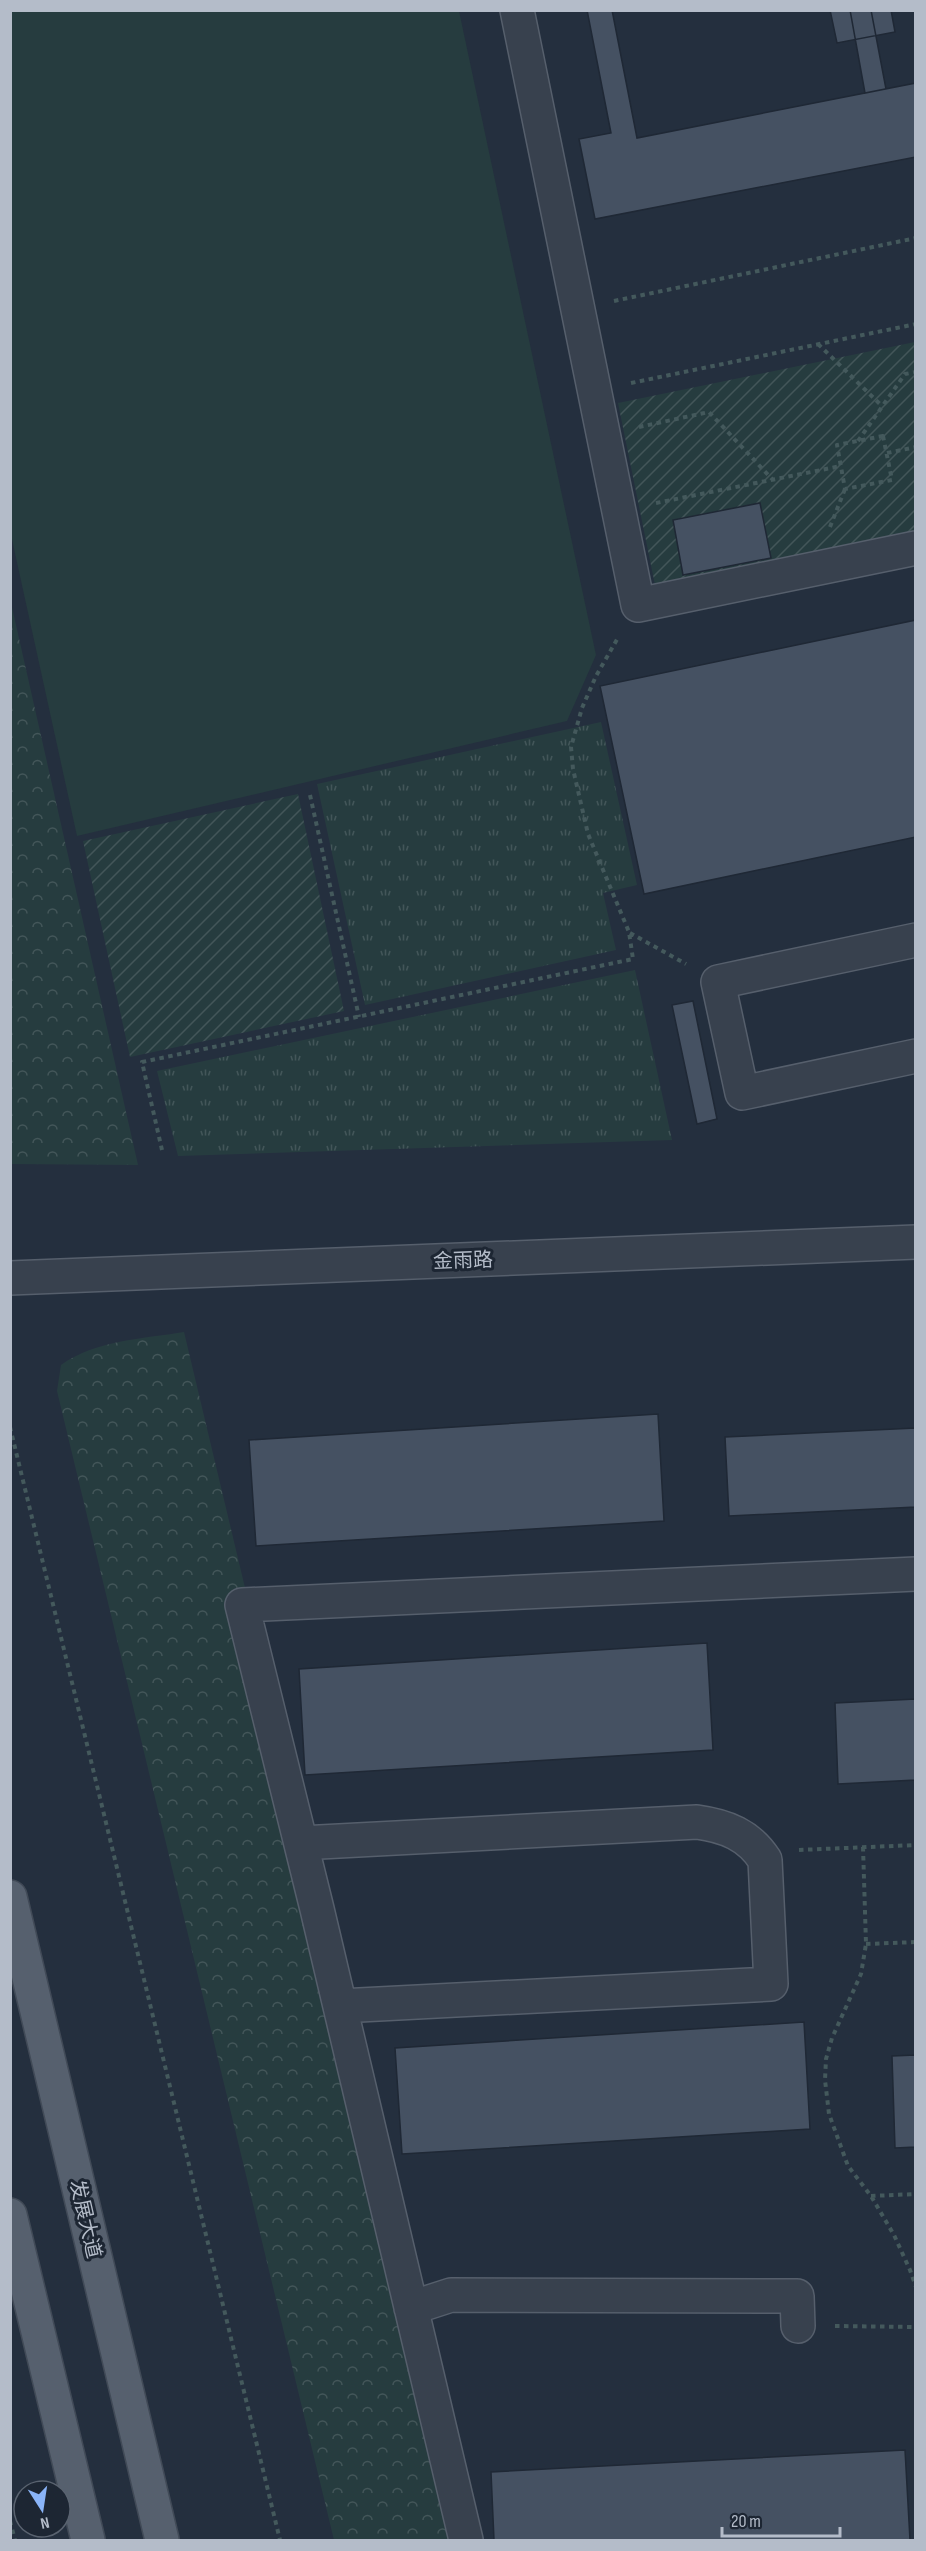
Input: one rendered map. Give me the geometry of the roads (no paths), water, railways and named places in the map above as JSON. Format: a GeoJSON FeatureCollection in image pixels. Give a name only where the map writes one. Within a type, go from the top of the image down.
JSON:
{"type":"FeatureCollection","features":[{"type":"Feature","properties":{"kind":"main road","name":"发展大道"},"geometry":{"type":"LineString","coordinates":[[10,1897],[162,2541]]}},
{"type":"Feature","properties":{"kind":"main road"},"geometry":{"type":"LineString","coordinates":[[10,2215],[88,2541]]}},
{"type":"Feature","properties":{"kind":"street"},"geometry":{"type":"LineString","coordinates":[[517,10],[638,604],[915,548]]}},
{"type":"Feature","properties":{"kind":"street"},"geometry":{"type":"LineString","coordinates":[[915,940],[718,982],[742,1093],[915,1056]]}},
{"type":"Feature","properties":{"kind":"street","name":"金雨路"},"geometry":{"type":"LineString","coordinates":[[10,1278],[915,1242]]}},
{"type":"Feature","properties":{"kind":"street"},"geometry":{"type":"LineString","coordinates":[[466,2541],[301,1842],[242,1605],[915,1574]]}},
{"type":"Feature","properties":{"kind":"street"},"geometry":{"type":"LineString","coordinates":[[301,1842],[697,1822],[718,1825],[738,1833],[765,1860],[771,1984],[340,2006]]}},
{"type":"Feature","properties":{"kind":"street"},"geometry":{"type":"LineString","coordinates":[[411,2308],[451,2295],[797,2296],[798,2326]]}}]}
